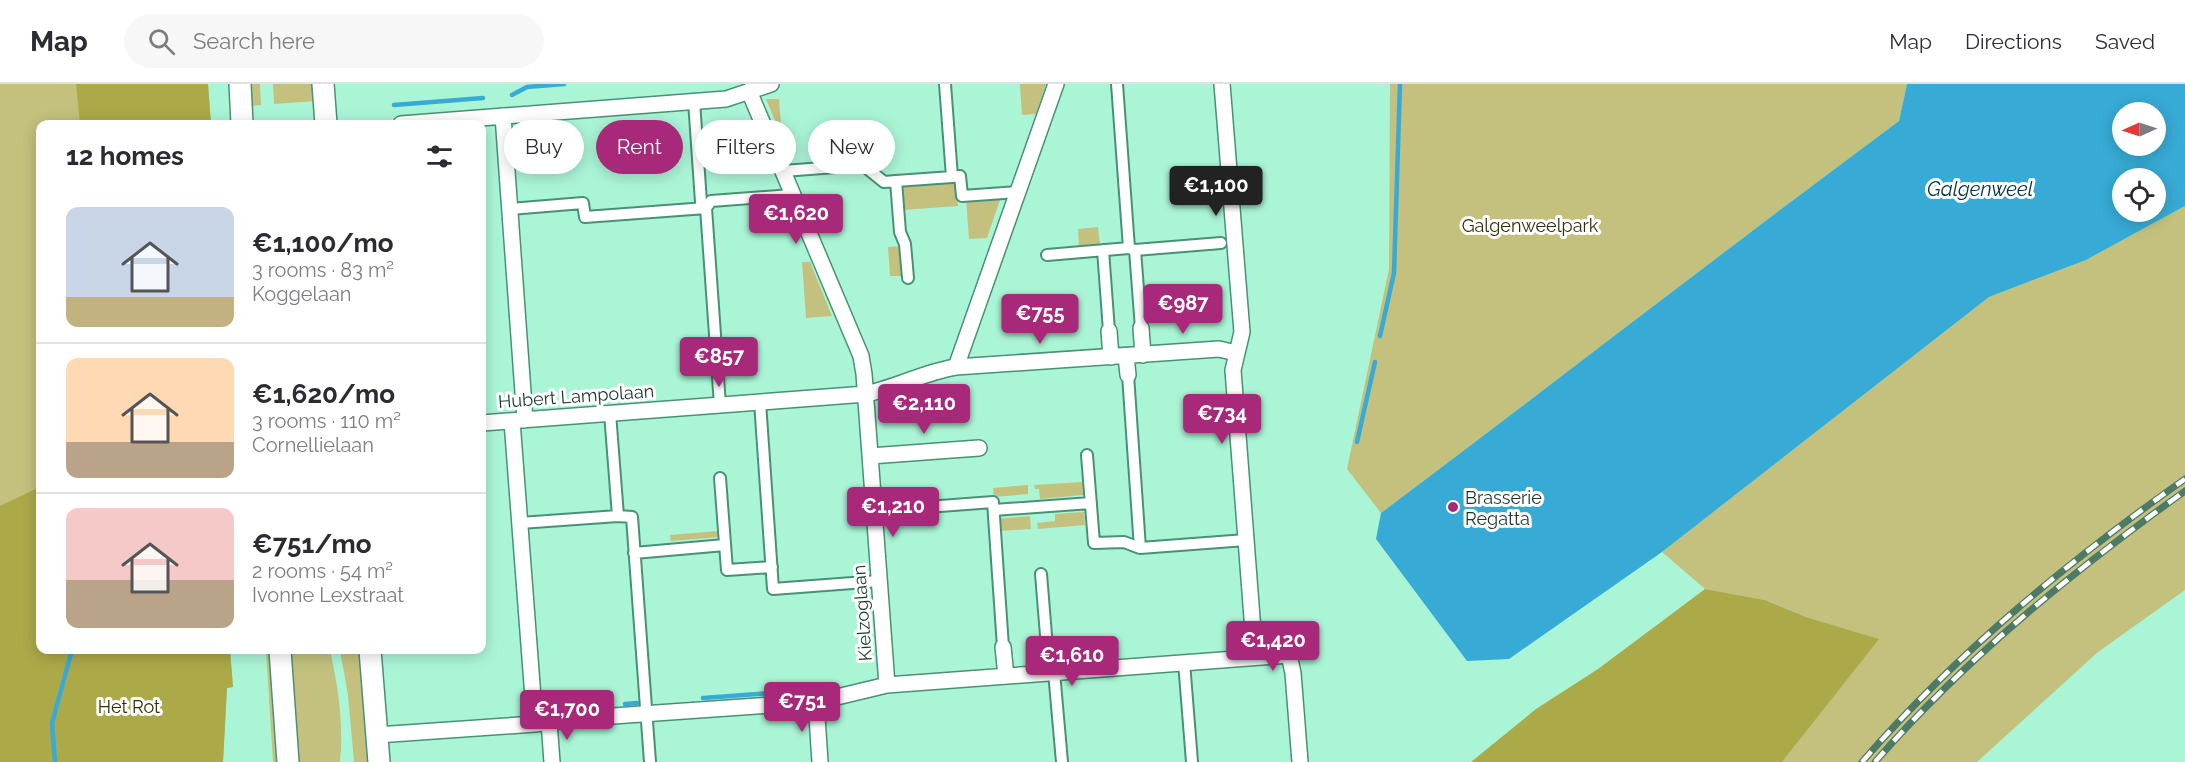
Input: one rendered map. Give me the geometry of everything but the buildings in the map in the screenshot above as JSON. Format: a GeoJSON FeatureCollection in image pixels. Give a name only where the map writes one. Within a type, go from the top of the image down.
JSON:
{"type":"FeatureCollection","features":[{"type":"Feature","properties":{"kind":"main road"},"geometry":{"type":"LineString","coordinates":[[240,84],[242,120]]}},
{"type":"Feature","properties":{"kind":"main road"},"geometry":{"type":"LineString","coordinates":[[323,84],[326,120]]}},
{"type":"Feature","properties":{"kind":"main road"},"geometry":{"type":"LineString","coordinates":[[280,654],[288,762]]}},
{"type":"Feature","properties":{"kind":"main road"},"geometry":{"type":"LineString","coordinates":[[370,654],[379,762]]}},
{"type":"Feature","properties":{"kind":"street"},"geometry":{"type":"LineString","coordinates":[[452,120],[726,99],[771,84]]}},
{"type":"Feature","properties":{"kind":"street"},"geometry":{"type":"LineString","coordinates":[[945,84],[952,175]]}},
{"type":"Feature","properties":{"kind":"street"},"geometry":{"type":"LineString","coordinates":[[956,367],[1056,84]]}},
{"type":"Feature","properties":{"kind":"street"},"geometry":{"type":"LineString","coordinates":[[1117,84],[1125,197],[1143,355]]}},
{"type":"Feature","properties":{"kind":"street"},"geometry":{"type":"LineString","coordinates":[[1222,84],[1228,243],[1242,332],[1233,370],[1255,657]]}},
{"type":"Feature","properties":{"kind":"street","name":"Kielzoglaan"},"geometry":{"type":"LineString","coordinates":[[749,91],[761,120]]}},
{"type":"Feature","properties":{"kind":"street"},"geometry":{"type":"LineString","coordinates":[[694,101],[701,202],[705,207],[720,405]]}},
{"type":"Feature","properties":{"kind":"street"},"geometry":{"type":"LineString","coordinates":[[504,116],[519,420],[520,523],[542,723],[552,762]]}},
{"type":"Feature","properties":{"kind":"street"},"geometry":{"type":"LineString","coordinates":[[796,170],[863,165],[884,182],[960,176],[962,196],[1018,192]]}},
{"type":"Feature","properties":{"kind":"street","name":"Kielzoglaan"},"geometry":{"type":"LineString","coordinates":[[784,174],[861,356],[866,394],[887,685]]}},
{"type":"Feature","properties":{"kind":"street"},"geometry":{"type":"LineString","coordinates":[[894,181],[900,232],[905,244],[908,278]]}},
{"type":"Feature","properties":{"kind":"street"},"geometry":{"type":"LineString","coordinates":[[510,208],[583,203],[585,217],[705,207],[711,201],[792,195]]}},
{"type":"Feature","properties":{"kind":"street"},"geometry":{"type":"LineString","coordinates":[[1047,255],[1228,243]]}},
{"type":"Feature","properties":{"kind":"street"},"geometry":{"type":"LineString","coordinates":[[1103,253],[1109,331],[1118,357],[1128,375],[1140,548]]}},
{"type":"Feature","properties":{"kind":"street","name":"Hubert Lampolaan"},"geometry":{"type":"LineString","coordinates":[[486,423],[866,394],[937,370],[956,367],[1219,349],[1236,353]]}},
{"type":"Feature","properties":{"kind":"street"},"geometry":{"type":"LineString","coordinates":[[760,402],[773,589],[879,581]]}},
{"type":"Feature","properties":{"kind":"street"},"geometry":{"type":"LineString","coordinates":[[610,413],[618,516]]}},
{"type":"Feature","properties":{"kind":"street"},"geometry":{"type":"LineString","coordinates":[[870,456],[980,447]]}},
{"type":"Feature","properties":{"kind":"street"},"geometry":{"type":"LineString","coordinates":[[1087,455],[1094,543],[1124,542],[1140,548],[1246,540]]}},
{"type":"Feature","properties":{"kind":"street"},"geometry":{"type":"LineString","coordinates":[[720,478],[727,570],[772,567]]}},
{"type":"Feature","properties":{"kind":"street"},"geometry":{"type":"LineString","coordinates":[[874,511],[981,503],[993,506],[1091,503]]}},
{"type":"Feature","properties":{"kind":"street"},"geometry":{"type":"LineString","coordinates":[[993,506],[1006,676]]}},
{"type":"Feature","properties":{"kind":"street"},"geometry":{"type":"LineString","coordinates":[[520,523],[632,517],[650,762]]}},
{"type":"Feature","properties":{"kind":"street"},"geometry":{"type":"LineString","coordinates":[[634,553],[725,545]]}},
{"type":"Feature","properties":{"kind":"street"},"geometry":{"type":"LineString","coordinates":[[1041,574],[1062,762]]}},
{"type":"Feature","properties":{"kind":"street"},"geometry":{"type":"LineString","coordinates":[[376,735],[816,702],[887,685],[1289,655],[1293,673],[1300,762]]}},
{"type":"Feature","properties":{"kind":"street"},"geometry":{"type":"LineString","coordinates":[[1184,662],[1192,762]]}},
{"type":"Feature","properties":{"kind":"street"},"geometry":{"type":"LineString","coordinates":[[816,702],[820,762]]}},
{"type":"Feature","properties":{"kind":"green space"},"geometry":{"type":"Polygon","coordinates":[[[0,84],[208,84],[211,120],[36,120],[36,654],[230,654],[233,687],[227,688],[223,762],[0,762],[0,84]]]}},
{"type":"Feature","properties":{"kind":"green space"},"geometry":{"type":"Polygon","coordinates":[[[76,84],[208,84],[211,120],[80,120],[76,84]]]}},
{"type":"Feature","properties":{"kind":"green space"},"geometry":{"type":"Polygon","coordinates":[[[251,84],[260,84],[261,105],[252,106],[251,84]]]}},
{"type":"Feature","properties":{"kind":"green space"},"geometry":{"type":"Polygon","coordinates":[[[273,84],[316,84],[317,101],[274,104],[273,84]]]}},
{"type":"Feature","properties":{"kind":"green space"},"geometry":{"type":"Polygon","coordinates":[[[1020,84],[1046,84],[1036,114],[1022,115],[1020,84]]]}},
{"type":"Feature","properties":{"kind":"green space","name":"Galgenweelpark"},"geometry":{"type":"Polygon","coordinates":[[[1390,84],[1907,84],[1899,121],[1381,513],[1347,469],[1389,269],[1390,84]]]}},
{"type":"Feature","properties":{"kind":"green space"},"geometry":{"type":"Polygon","coordinates":[[[766,99],[779,99],[781,120],[775,120],[766,99]]]}},
{"type":"Feature","properties":{"kind":"green space"},"geometry":{"type":"Polygon","coordinates":[[[957,181],[958,206],[903,210],[901,185],[957,181]]]}},
{"type":"Feature","properties":{"kind":"green space"},"geometry":{"type":"Polygon","coordinates":[[[1001,197],[987,238],[969,239],[966,199],[1001,197]]]}},
{"type":"Feature","properties":{"kind":"green space"},"geometry":{"type":"Polygon","coordinates":[[[2185,206],[2185,590],[2098,652],[1977,762],[1782,762],[1878,639],[1806,617],[1765,600],[1705,589],[1662,552],[1989,297],[2086,260],[2156,222],[2166,222],[2166,216],[2185,206]]]}},
{"type":"Feature","properties":{"kind":"green space"},"geometry":{"type":"Polygon","coordinates":[[[1098,227],[1100,245],[1079,247],[1078,229],[1098,227]]]}},
{"type":"Feature","properties":{"kind":"green space"},"geometry":{"type":"Polygon","coordinates":[[[902,246],[904,276],[890,276],[888,247],[902,246]]]}},
{"type":"Feature","properties":{"kind":"green space"},"geometry":{"type":"Polygon","coordinates":[[[802,262],[810,262],[832,316],[806,318],[802,262]]]}},
{"type":"Feature","properties":{"kind":"green space"},"geometry":{"type":"Polygon","coordinates":[[[1082,482],[1083,495],[1040,499],[1039,489],[1035,489],[1034,485],[1082,482]]]}},
{"type":"Feature","properties":{"kind":"green space"},"geometry":{"type":"Polygon","coordinates":[[[1028,485],[1028,494],[994,497],[993,488],[1028,485]]]}},
{"type":"Feature","properties":{"kind":"green space","name":"Het Rot"},"geometry":{"type":"Polygon","coordinates":[[[36,489],[36,654],[230,654],[233,687],[227,688],[223,762],[0,762],[0,506],[36,489]]]}},
{"type":"Feature","properties":{"kind":"green space"},"geometry":{"type":"Polygon","coordinates":[[[1084,512],[1085,525],[1038,529],[1037,523],[1055,521],[1055,514],[1084,512]]]}},
{"type":"Feature","properties":{"kind":"green space"},"geometry":{"type":"Polygon","coordinates":[[[1030,516],[1031,529],[997,531],[996,519],[1030,516]]]}},
{"type":"Feature","properties":{"kind":"green space"},"geometry":{"type":"Polygon","coordinates":[[[718,531],[719,537],[671,541],[670,535],[718,531]]]}},
{"type":"Feature","properties":{"kind":"green space"},"geometry":{"type":"Polygon","coordinates":[[[1705,589],[1765,600],[1806,617],[1879,639],[1782,762],[1471,762],[1536,709],[1598,669],[1705,589]]]}},
{"type":"Feature","properties":{"kind":"green space"},"geometry":{"type":"Polygon","coordinates":[[[266,654],[271,654],[279,762],[273,762],[266,654]]]}},
{"type":"Feature","properties":{"kind":"green space"},"geometry":{"type":"Polygon","coordinates":[[[289,654],[331,654],[340,706],[340,762],[297,762],[289,654]]]}},
{"type":"Feature","properties":{"kind":"green space"},"geometry":{"type":"Polygon","coordinates":[[[341,654],[359,654],[369,762],[354,762],[348,695],[341,654]]]}},
{"type":"Feature","properties":{"kind":"water","name":"Galgenweel"},"geometry":{"type":"Polygon","coordinates":[[[1907,84],[2185,84],[2185,206],[2166,216],[2166,168],[2112,168],[2112,222],[2156,222],[2086,260],[1989,297],[1662,552],[1509,659],[1467,661],[1376,539],[1381,513],[1899,121],[1907,84]]]}},
{"type":"Feature","properties":{"kind":"waterway"},"geometry":{"type":"LineString","coordinates":[[512,95],[527,87],[564,84]]}},
{"type":"Feature","properties":{"kind":"waterway"},"geometry":{"type":"LineString","coordinates":[[1380,336],[1394,273],[1400,84]]}},
{"type":"Feature","properties":{"kind":"waterway"},"geometry":{"type":"LineString","coordinates":[[394,105],[483,98]]}},
{"type":"Feature","properties":{"kind":"waterway"},"geometry":{"type":"LineString","coordinates":[[1357,442],[1375,362]]}},
{"type":"Feature","properties":{"kind":"waterway"},"geometry":{"type":"LineString","coordinates":[[55,762],[52,723],[71,654]]}},
{"type":"Feature","properties":{"kind":"waterway"},"geometry":{"type":"LineString","coordinates":[[703,698],[785,692]]}},
{"type":"Feature","properties":{"kind":"waterway"},"geometry":{"type":"LineString","coordinates":[[625,704],[637,703]]}},
{"type":"Feature","properties":{"kind":"waterway"},"geometry":{"type":"LineString","coordinates":[[568,709],[596,707]]}},
{"type":"Feature","properties":{"kind":"railway"},"geometry":{"type":"LineString","coordinates":[[1862,762],[1898,722],[1975,646],[2056,576],[2185,479]]}},
{"type":"Feature","properties":{"kind":"railway"},"geometry":{"type":"LineString","coordinates":[[1875,762],[1946,687],[2022,618],[2102,552],[2185,491]]}},
{"type":"Feature","properties":{"kind":"place","name":"Brasserie Regatta"},"geometry":{"type":"Point","coordinates":[1453,507]}}]}
